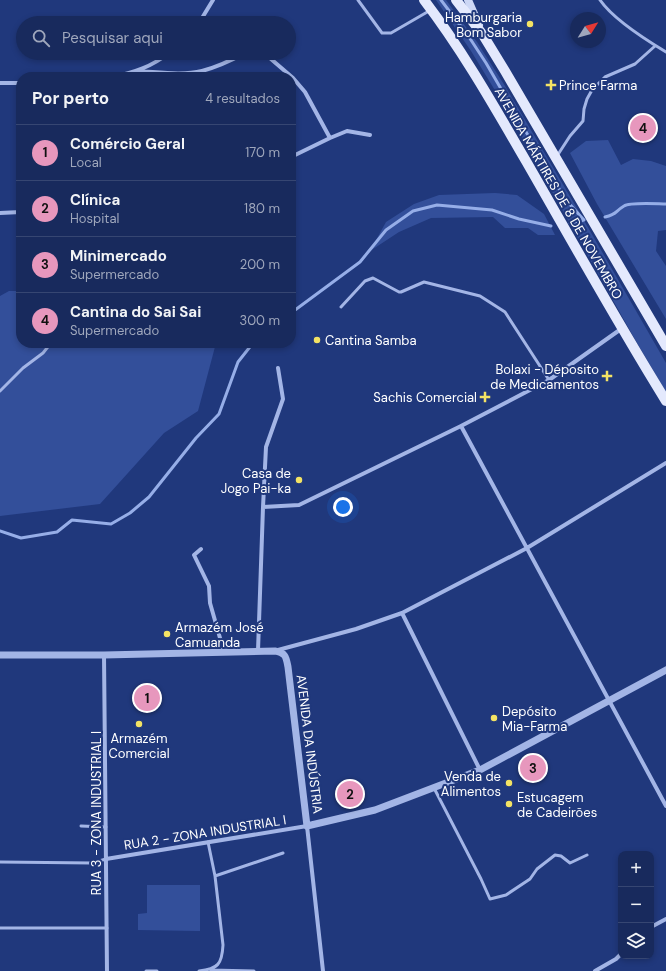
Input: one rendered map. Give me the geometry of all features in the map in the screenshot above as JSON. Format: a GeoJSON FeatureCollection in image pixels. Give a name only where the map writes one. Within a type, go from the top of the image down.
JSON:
{"type":"FeatureCollection","features":[{"type":"Feature","properties":{"kind":"main road","name":"AVENIDA MÁRTIRES DE 8 DE NOVEMBRO"},"geometry":{"type":"LineString","coordinates":[[424,0],[480,82],[622,328],[666,401]]}},
{"type":"Feature","properties":{"kind":"main road","name":"AVENIDA MÁRTIRES DE 8 DE NOVEMBRO"},"geometry":{"type":"LineString","coordinates":[[456,0],[483,35],[666,346]]}},
{"type":"Feature","properties":{"kind":"main road"},"geometry":{"type":"LineString","coordinates":[[468,0],[483,35]]}},
{"type":"Feature","properties":{"kind":"street"},"geometry":{"type":"LineString","coordinates":[[204,16],[213,0]]}},
{"type":"Feature","properties":{"kind":"street"},"geometry":{"type":"LineString","coordinates":[[133,72],[159,60]]}},
{"type":"Feature","properties":{"kind":"street"},"geometry":{"type":"LineString","coordinates":[[186,72],[201,71],[232,60]]}},
{"type":"Feature","properties":{"kind":"street"},"geometry":{"type":"LineString","coordinates":[[272,60],[286,72]]}},
{"type":"Feature","properties":{"kind":"street"},"geometry":{"type":"LineString","coordinates":[[137,71],[154,72]]}},
{"type":"Feature","properties":{"kind":"street"},"geometry":{"type":"LineString","coordinates":[[296,82],[305,92],[330,138]]}},
{"type":"Feature","properties":{"kind":"street"},"geometry":{"type":"LineString","coordinates":[[0,83],[16,83]]}},
{"type":"Feature","properties":{"kind":"street"},"geometry":{"type":"LineString","coordinates":[[296,155],[347,131],[370,135]]}},
{"type":"Feature","properties":{"kind":"street"},"geometry":{"type":"LineString","coordinates":[[0,213],[16,212]]}},
{"type":"Feature","properties":{"kind":"street"},"geometry":{"type":"LineString","coordinates":[[262,507],[299,505],[461,426],[549,380],[622,328]]}},
{"type":"Feature","properties":{"kind":"street"},"geometry":{"type":"LineString","coordinates":[[258,651],[262,507],[266,447],[283,399],[278,368]]}},
{"type":"Feature","properties":{"kind":"street"},"geometry":{"type":"LineString","coordinates":[[461,426],[666,806]]}},
{"type":"Feature","properties":{"kind":"street"},"geometry":{"type":"LineString","coordinates":[[0,655],[104,655],[275,651],[356,629],[402,613],[527,548],[666,463]]}},
{"type":"Feature","properties":{"kind":"street"},"geometry":{"type":"LineString","coordinates":[[201,549],[194,555],[209,586],[210,603],[224,652]]}},
{"type":"Feature","properties":{"kind":"street"},"geometry":{"type":"LineString","coordinates":[[402,613],[480,770]]}},
{"type":"Feature","properties":{"kind":"street","name":"AVENIDA DA INDÚSTRIA"},"geometry":{"type":"LineString","coordinates":[[275,651],[282,652],[286,657],[288,667],[308,826],[375,810],[480,770],[666,670]]}},
{"type":"Feature","properties":{"kind":"street","name":"RUA 3 - ZONA INDUSTRIAL I"},"geometry":{"type":"LineString","coordinates":[[104,655],[107,971]]}},
{"type":"Feature","properties":{"kind":"street"},"geometry":{"type":"LineString","coordinates":[[308,826],[323,971]]}},
{"type":"Feature","properties":{"kind":"street","name":"RUA 2 - ZONA INDUSTRIAL I"},"geometry":{"type":"LineString","coordinates":[[106,859],[308,826]]}},
{"type":"Feature","properties":{"kind":"street"},"geometry":{"type":"LineString","coordinates":[[654,925],[666,919]]}},
{"type":"Feature","properties":{"kind":"street"},"geometry":{"type":"LineString","coordinates":[[595,971],[618,956]]}},
{"type":"Feature","properties":{"kind":"lane"},"geometry":{"type":"LineString","coordinates":[[358,0],[382,34],[390,33],[432,10]]}},
{"type":"Feature","properties":{"kind":"lane"},"geometry":{"type":"LineString","coordinates":[[600,0],[620,20],[655,46],[666,52]]}},
{"type":"Feature","properties":{"kind":"lane"},"geometry":{"type":"LineString","coordinates":[[556,157],[570,136],[583,121],[584,109],[592,90],[606,77],[635,64],[655,46]]}},
{"type":"Feature","properties":{"kind":"lane"},"geometry":{"type":"LineString","coordinates":[[341,307],[365,281],[373,278],[399,292],[424,282],[480,296],[505,312],[549,380]]}},
{"type":"Feature","properties":{"kind":"lane"},"geometry":{"type":"LineString","coordinates":[[0,391],[48,348]]}},
{"type":"Feature","properties":{"kind":"lane"},"geometry":{"type":"LineString","coordinates":[[433,787],[482,879],[490,899],[506,895],[530,880],[537,869],[555,855],[561,856],[570,863],[587,855]]}},
{"type":"Feature","properties":{"kind":"lane"},"geometry":{"type":"LineString","coordinates":[[81,826],[106,827]]}},
{"type":"Feature","properties":{"kind":"lane"},"geometry":{"type":"LineString","coordinates":[[208,842],[215,876],[223,945],[219,965],[209,970]]}},
{"type":"Feature","properties":{"kind":"lane"},"geometry":{"type":"LineString","coordinates":[[215,876],[283,853]]}},
{"type":"Feature","properties":{"kind":"lane"},"geometry":{"type":"LineString","coordinates":[[0,862],[92,863],[106,859]]}},
{"type":"Feature","properties":{"kind":"lane"},"geometry":{"type":"LineString","coordinates":[[0,928],[106,928]]}},
{"type":"Feature","properties":{"kind":"lane"},"geometry":{"type":"LineString","coordinates":[[146,971],[157,971]]}},
{"type":"Feature","properties":{"kind":"lane"},"geometry":{"type":"LineString","coordinates":[[199,971],[254,971]]}},
{"type":"Feature","properties":{"kind":"shaded area"},"geometry":{"type":"Polygon","coordinates":[[[436,0],[446,0],[477,42],[505,86],[578,210],[666,363],[666,392],[496,92],[471,51],[436,0]]]}},
{"type":"Feature","properties":{"kind":"shaded area"},"geometry":{"type":"Polygon","coordinates":[[[608,140],[621,165],[633,159],[651,161],[666,166],[666,230],[658,231],[656,251],[666,266],[666,319],[597,204],[570,153],[586,141],[608,140]]]}},
{"type":"Feature","properties":{"kind":"shaded area"},"geometry":{"type":"Polygon","coordinates":[[[495,193],[517,195],[544,214],[555,235],[538,235],[528,228],[505,228],[493,217],[431,218],[399,232],[370,251],[386,222],[414,204],[439,195],[495,193]]]}},
{"type":"Feature","properties":{"kind":"shaded area"},"geometry":{"type":"Polygon","coordinates":[[[9,291],[16,291],[16,348],[215,348],[198,411],[164,433],[100,504],[0,516],[0,296],[9,291]]]}},
{"type":"Feature","properties":{"kind":"shaded area"},"geometry":{"type":"Polygon","coordinates":[[[147,885],[200,885],[200,931],[138,930],[138,914],[147,913],[147,885]]]}},
{"type":"Feature","properties":{"kind":"waterway"},"geometry":{"type":"LineString","coordinates":[[441,0],[469,37],[486,63],[565,199],[584,220]]}},
{"type":"Feature","properties":{"kind":"waterway"},"geometry":{"type":"LineString","coordinates":[[605,217],[614,214],[627,205],[666,204]]}},
{"type":"Feature","properties":{"kind":"waterway"},"geometry":{"type":"LineString","coordinates":[[296,309],[360,262],[386,230],[413,211],[437,205],[492,210],[519,219],[551,226]]}},
{"type":"Feature","properties":{"kind":"waterway"},"geometry":{"type":"LineString","coordinates":[[570,223],[584,220]]}},
{"type":"Feature","properties":{"kind":"waterway"},"geometry":{"type":"LineString","coordinates":[[0,531],[21,538],[57,532],[72,520],[111,524],[130,513],[149,497],[196,438],[219,414],[238,362],[249,348]]}},
{"type":"Feature","properties":{"kind":"place","name":"Hamburgaria Bom Sabor"},"geometry":{"type":"Point","coordinates":[530,24]}},
{"type":"Feature","properties":{"kind":"place","name":"Prince Farma"},"geometry":{"type":"Point","coordinates":[551,85]}},
{"type":"Feature","properties":{"kind":"place","name":"Cantina do Sai Sai"},"geometry":{"type":"Point","coordinates":[643,128]}},
{"type":"Feature","properties":{"kind":"place","name":"Cantina Samba"},"geometry":{"type":"Point","coordinates":[317,340]}},
{"type":"Feature","properties":{"kind":"place","name":"Bolaxi - Déposito de Medicamentos"},"geometry":{"type":"Point","coordinates":[607,376]}},
{"type":"Feature","properties":{"kind":"place","name":"Sachis Comercial"},"geometry":{"type":"Point","coordinates":[485,397]}},
{"type":"Feature","properties":{"kind":"place","name":"Casa de Jogo Pai-ka"},"geometry":{"type":"Point","coordinates":[299,480]}},
{"type":"Feature","properties":{"kind":"place","name":"Armazém José Camuanda"},"geometry":{"type":"Point","coordinates":[167,634]}},
{"type":"Feature","properties":{"kind":"place","name":"Comércio Geral"},"geometry":{"type":"Point","coordinates":[147,698]}},
{"type":"Feature","properties":{"kind":"place","name":"Depósito Mia-Farma"},"geometry":{"type":"Point","coordinates":[494,718]}},
{"type":"Feature","properties":{"kind":"place","name":"Armazém Comercial"},"geometry":{"type":"Point","coordinates":[139,724]}},
{"type":"Feature","properties":{"kind":"place","name":"Minimercado"},"geometry":{"type":"Point","coordinates":[533,768]}},
{"type":"Feature","properties":{"kind":"place","name":"Venda de Alimentos"},"geometry":{"type":"Point","coordinates":[509,783]}},
{"type":"Feature","properties":{"kind":"place","name":"Clínica"},"geometry":{"type":"Point","coordinates":[350,794]}},
{"type":"Feature","properties":{"kind":"place","name":"Estucagem de Cadeirões"},"geometry":{"type":"Point","coordinates":[509,804]}}]}
